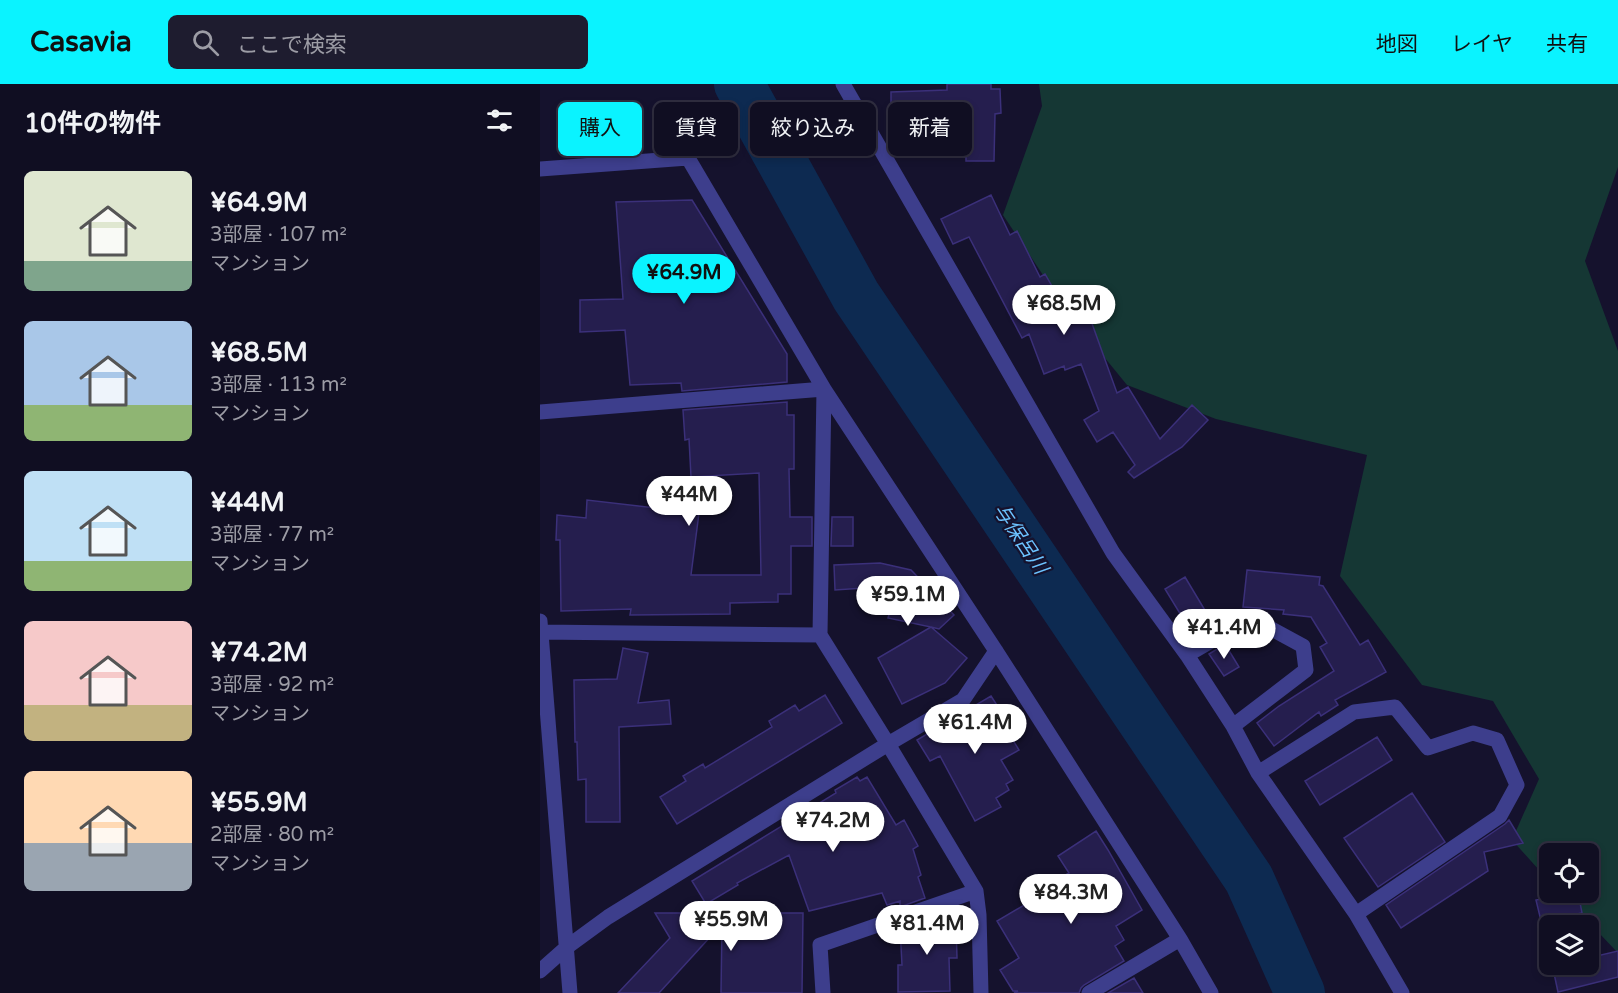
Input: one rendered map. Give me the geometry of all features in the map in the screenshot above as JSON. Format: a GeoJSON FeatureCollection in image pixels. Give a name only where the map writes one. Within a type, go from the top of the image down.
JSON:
{"type":"FeatureCollection","features":[{"type":"Feature","properties":{"kind":"street"},"geometry":{"type":"LineString","coordinates":[[843,84],[1113,553],[1187,654],[1233,726],[1258,773],[1356,914],[1402,993]]}},
{"type":"Feature","properties":{"kind":"street"},"geometry":{"type":"LineString","coordinates":[[540,169],[688,158],[824,389],[996,651],[1180,939],[1211,993]]}},
{"type":"Feature","properties":{"kind":"street"},"geometry":{"type":"LineString","coordinates":[[540,412],[824,389]]}},
{"type":"Feature","properties":{"kind":"street"},"geometry":{"type":"LineString","coordinates":[[824,389],[820,635],[976,891],[979,915],[981,993]]}},
{"type":"Feature","properties":{"kind":"street"},"geometry":{"type":"LineString","coordinates":[[540,621],[570,993]]}},
{"type":"Feature","properties":{"kind":"street"},"geometry":{"type":"LineString","coordinates":[[1187,654],[1225,633],[1268,627],[1303,646],[1306,670],[1233,726]]}},
{"type":"Feature","properties":{"kind":"street"},"geometry":{"type":"LineString","coordinates":[[540,632],[820,635]]}},
{"type":"Feature","properties":{"kind":"street"},"geometry":{"type":"LineString","coordinates":[[540,971],[567,947],[608,917],[963,700],[996,651]]}},
{"type":"Feature","properties":{"kind":"street"},"geometry":{"type":"LineString","coordinates":[[1258,773],[1354,712],[1395,707],[1428,748],[1473,733],[1497,740],[1517,784],[1500,816],[1356,914]]}},
{"type":"Feature","properties":{"kind":"street"},"geometry":{"type":"LineString","coordinates":[[823,993],[820,945],[976,891]]}},
{"type":"Feature","properties":{"kind":"street"},"geometry":{"type":"LineString","coordinates":[[1089,993],[1180,939]]}},
{"type":"Feature","properties":{"kind":"green space"},"geometry":{"type":"Polygon","coordinates":[[[1039,84],[1618,84],[1618,167],[1585,261],[1618,351],[1618,953],[1599,933],[1599,915],[1582,915],[1570,903],[1599,903],[1599,843],[1539,843],[1539,870],[1512,840],[1539,779],[1493,701],[1422,685],[1340,576],[1367,455],[1216,419],[1127,385],[1069,314],[1003,215],[1042,106],[1039,84]]]}},
{"type":"Feature","properties":{"kind":"building"},"geometry":{"type":"Polygon","coordinates":[[[947,84],[991,84],[991,89],[1000,89],[1001,113],[995,114],[994,161],[966,161],[966,157],[954,157],[972,156],[972,102],[891,102],[891,92],[947,90],[947,84]]]}},
{"type":"Feature","properties":{"kind":"building"},"geometry":{"type":"Polygon","coordinates":[[[991,195],[1010,235],[1017,231],[1040,277],[1045,274],[1064,307],[1078,299],[1090,318],[1117,393],[1128,387],[1160,439],[1192,405],[1208,420],[1182,447],[1134,478],[1128,472],[1135,465],[1113,432],[1097,442],[1084,420],[1099,411],[1081,364],[1065,370],[1064,366],[1044,374],[1029,334],[1022,338],[969,237],[953,244],[941,219],[991,195]]]}},
{"type":"Feature","properties":{"kind":"building"},"geometry":{"type":"Polygon","coordinates":[[[692,200],[787,354],[787,382],[682,391],[681,383],[630,385],[625,330],[580,332],[580,300],[623,299],[616,202],[692,200]]]}},
{"type":"Feature","properties":{"kind":"building"},"geometry":{"type":"Polygon","coordinates":[[[787,402],[787,415],[794,415],[794,469],[789,469],[790,517],[812,517],[812,546],[791,546],[791,594],[778,594],[778,602],[730,603],[730,614],[630,615],[631,609],[561,611],[560,540],[556,540],[557,515],[586,518],[587,500],[699,513],[691,575],[761,575],[759,473],[691,477],[689,439],[685,440],[683,410],[787,402]]]}},
{"type":"Feature","properties":{"kind":"building"},"geometry":{"type":"Polygon","coordinates":[[[832,517],[853,517],[853,546],[831,546],[832,517]]]}},
{"type":"Feature","properties":{"kind":"building"},"geometry":{"type":"Polygon","coordinates":[[[880,563],[911,570],[954,615],[939,629],[888,618],[890,611],[875,608],[879,587],[835,590],[834,565],[880,563]]]}},
{"type":"Feature","properties":{"kind":"building"},"geometry":{"type":"Polygon","coordinates":[[[1247,570],[1320,577],[1319,585],[1323,586],[1360,645],[1368,640],[1386,672],[1335,700],[1338,705],[1321,716],[1319,712],[1274,746],[1257,723],[1334,671],[1320,647],[1327,643],[1311,617],[1283,614],[1284,610],[1243,607],[1247,570]]]}},
{"type":"Feature","properties":{"kind":"building"},"geometry":{"type":"Polygon","coordinates":[[[1185,577],[1215,627],[1198,638],[1189,624],[1187,625],[1165,589],[1185,577]]]}},
{"type":"Feature","properties":{"kind":"building"},"geometry":{"type":"Polygon","coordinates":[[[931,627],[967,658],[945,683],[902,704],[878,658],[931,627]]]}},
{"type":"Feature","properties":{"kind":"building"},"geometry":{"type":"Polygon","coordinates":[[[1225,644],[1239,667],[1224,676],[1209,654],[1225,644]]]}},
{"type":"Feature","properties":{"kind":"building"},"geometry":{"type":"Polygon","coordinates":[[[623,648],[648,653],[638,703],[669,700],[671,724],[619,727],[620,822],[586,822],[586,779],[578,780],[574,680],[617,679],[623,648]]]}},
{"type":"Feature","properties":{"kind":"building"},"geometry":{"type":"Polygon","coordinates":[[[825,695],[842,723],[677,824],[660,797],[686,781],[683,776],[703,764],[705,768],[772,727],[769,721],[795,705],[799,711],[825,695]]]}},
{"type":"Feature","properties":{"kind":"building"},"geometry":{"type":"Polygon","coordinates":[[[991,696],[1004,716],[1000,719],[1019,750],[1001,760],[1013,780],[1006,784],[1009,790],[996,798],[1001,807],[975,821],[940,756],[930,761],[917,740],[991,696]]]}},
{"type":"Feature","properties":{"kind":"building"},"geometry":{"type":"Polygon","coordinates":[[[1377,737],[1392,760],[1320,805],[1305,781],[1377,737]]]}},
{"type":"Feature","properties":{"kind":"building"},"geometry":{"type":"Polygon","coordinates":[[[857,777],[860,781],[867,777],[896,825],[904,820],[918,846],[913,849],[921,875],[918,877],[925,898],[900,907],[900,901],[887,905],[882,893],[809,911],[789,855],[737,883],[738,885],[706,904],[692,881],[836,793],[835,790],[857,777]]]}},
{"type":"Feature","properties":{"kind":"building"},"geometry":{"type":"Polygon","coordinates":[[[1412,793],[1445,842],[1378,887],[1344,838],[1412,793]]]}},
{"type":"Feature","properties":{"kind":"building"},"geometry":{"type":"Polygon","coordinates":[[[1509,820],[1523,843],[1484,852],[1488,871],[1401,928],[1386,905],[1509,820]]]}},
{"type":"Feature","properties":{"kind":"building"},"geometry":{"type":"Polygon","coordinates":[[[1096,831],[1142,910],[1116,926],[1124,940],[1115,946],[1124,961],[1084,985],[1079,993],[1014,993],[1018,991],[1013,991],[1000,970],[1019,958],[997,921],[1050,890],[1048,885],[1069,873],[1058,856],[1096,831]]]}},
{"type":"Feature","properties":{"kind":"building"},"geometry":{"type":"Polygon","coordinates":[[[1539,899],[1539,903],[1580,903],[1582,913],[1540,915],[1536,900],[1539,899]]]}},
{"type":"Feature","properties":{"kind":"building"},"geometry":{"type":"Polygon","coordinates":[[[655,913],[803,913],[802,993],[721,993],[722,924],[659,993],[618,993],[670,938],[655,913]]]}},
{"type":"Feature","properties":{"kind":"building"},"geometry":{"type":"Polygon","coordinates":[[[930,917],[932,923],[956,923],[957,958],[949,958],[950,991],[898,992],[898,965],[902,965],[900,927],[930,917]]]}},
{"type":"Feature","properties":{"kind":"building"},"geometry":{"type":"Polygon","coordinates":[[[1618,951],[1618,977],[1558,992],[1554,975],[1599,975],[1599,955],[1618,951]]]}},
{"type":"Feature","properties":{"kind":"building"},"geometry":{"type":"Polygon","coordinates":[[[1134,978],[1143,993],[1108,993],[1134,978]]]}},
{"type":"Feature","properties":{"kind":"waterway","name":"与保呂川"},"geometry":{"type":"LineString","coordinates":[[739,84],[856,296],[1249,879],[1300,993]]}}]}
